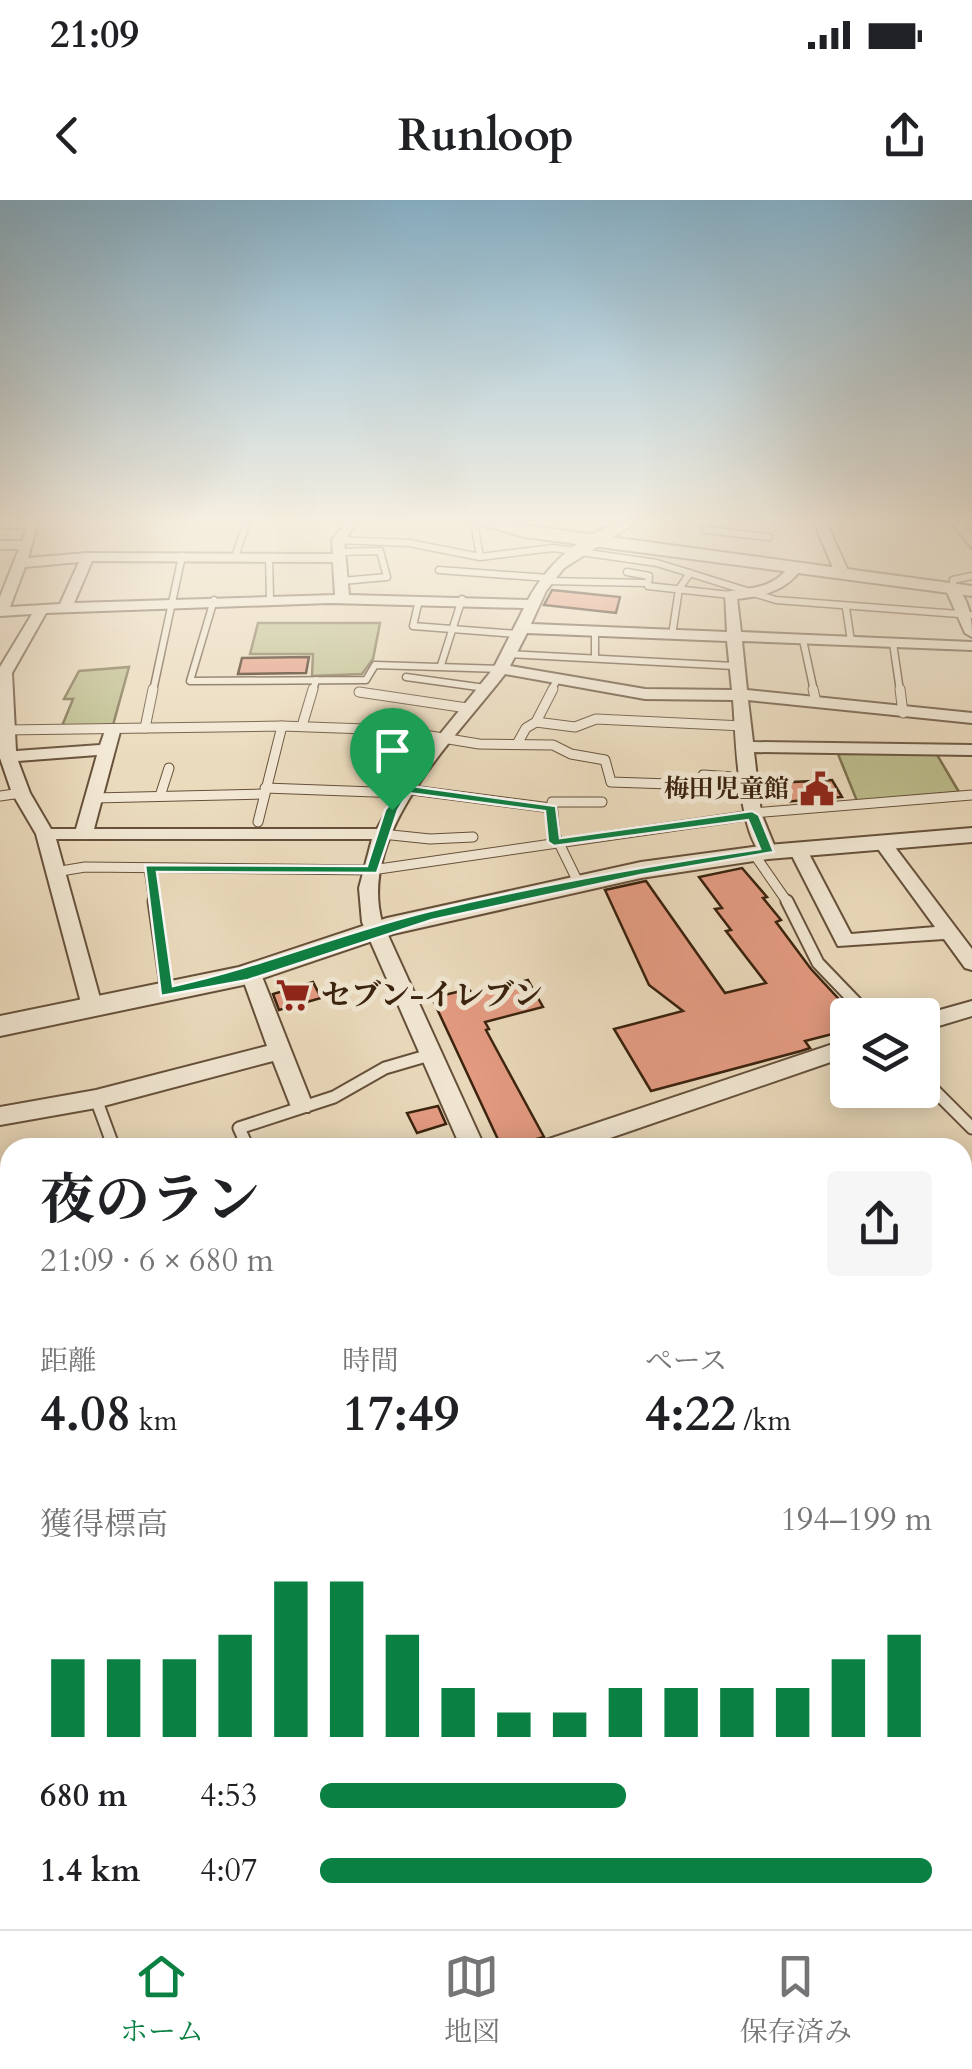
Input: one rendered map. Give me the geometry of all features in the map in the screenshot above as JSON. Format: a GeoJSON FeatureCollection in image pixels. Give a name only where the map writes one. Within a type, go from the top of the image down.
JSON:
{"type":"FeatureCollection","features":[{"type":"Feature","properties":{"kind":"street"},"geometry":{"type":"LineString","coordinates":[[0,612],[155,603]]}},
{"type":"Feature","properties":{"kind":"street"},"geometry":{"type":"LineString","coordinates":[[470,1138],[376,930],[366,896],[382,834],[403,791],[504,661],[530,604],[512,603]]}},
{"type":"Feature","properties":{"kind":"street"},"geometry":{"type":"LineString","coordinates":[[730,603],[747,778],[761,853]]}},
{"type":"Feature","properties":{"kind":"street"},"geometry":{"type":"LineString","coordinates":[[42,608],[2,673],[8,758],[44,834],[92,1008]]}},
{"type":"Feature","properties":{"kind":"street"},"geometry":{"type":"LineString","coordinates":[[968,614],[972,633]]}},
{"type":"Feature","properties":{"kind":"street"},"geometry":{"type":"LineString","coordinates":[[518,631],[972,646]]}},
{"type":"Feature","properties":{"kind":"street"},"geometry":{"type":"LineString","coordinates":[[504,661],[558,678],[645,694],[737,695],[972,718]]}},
{"type":"Feature","properties":{"kind":"street"},"geometry":{"type":"LineString","coordinates":[[84,833],[113,728]]}},
{"type":"Feature","properties":{"kind":"street"},"geometry":{"type":"LineString","coordinates":[[746,747],[972,750]]}},
{"type":"Feature","properties":{"kind":"street"},"geometry":{"type":"LineString","coordinates":[[8,758],[106,749]]}},
{"type":"Feature","properties":{"kind":"street"},"geometry":{"type":"LineString","coordinates":[[44,834],[382,834]]}},
{"type":"Feature","properties":{"kind":"street"},"geometry":{"type":"LineString","coordinates":[[0,1026],[251,974],[376,930],[580,884],[761,853],[972,835]]}},
{"type":"Feature","properties":{"kind":"street"},"geometry":{"type":"LineString","coordinates":[[882,842],[972,963]]}},
{"type":"Feature","properties":{"kind":"street"},"geometry":{"type":"LineString","coordinates":[[798,850],[845,941],[948,932]]}},
{"type":"Feature","properties":{"kind":"street"},"geometry":{"type":"LineString","coordinates":[[251,974],[302,1106]]}},
{"type":"Feature","properties":{"kind":"street"},"geometry":{"type":"LineString","coordinates":[[940,1018],[972,1008]]}},
{"type":"Feature","properties":{"kind":"street"},"geometry":{"type":"LineString","coordinates":[[0,1116],[19,1116],[96,1100],[281,1051]]}},
{"type":"Feature","properties":{"kind":"street"},"geometry":{"type":"LineString","coordinates":[[581,1138],[830,1053]]}},
{"type":"Feature","properties":{"kind":"lane"},"geometry":{"type":"LineString","coordinates":[[145,728],[173,603]]}},
{"type":"Feature","properties":{"kind":"lane"},"geometry":{"type":"LineString","coordinates":[[213,603],[190,681],[366,680],[375,665],[594,656],[734,666]]}},
{"type":"Feature","properties":{"kind":"lane"},"geometry":{"type":"LineString","coordinates":[[418,603],[413,626],[518,631]]}},
{"type":"Feature","properties":{"kind":"lane"},"geometry":{"type":"LineString","coordinates":[[442,665],[461,603]]}},
{"type":"Feature","properties":{"kind":"lane"},"geometry":{"type":"LineString","coordinates":[[672,635],[677,603]]}},
{"type":"Feature","properties":{"kind":"lane"},"geometry":{"type":"LineString","coordinates":[[800,603],[968,614]]}},
{"type":"Feature","properties":{"kind":"lane"},"geometry":{"type":"LineString","coordinates":[[846,608],[851,641]]}},
{"type":"Feature","properties":{"kind":"lane"},"geometry":{"type":"LineString","coordinates":[[594,656],[595,632]]}},
{"type":"Feature","properties":{"kind":"lane"},"geometry":{"type":"LineString","coordinates":[[803,640],[816,702]]}},
{"type":"Feature","properties":{"kind":"lane"},"geometry":{"type":"LineString","coordinates":[[893,643],[904,713]]}},
{"type":"Feature","properties":{"kind":"lane"},"geometry":{"type":"LineString","coordinates":[[406,678],[485,688]]}},
{"type":"Feature","properties":{"kind":"lane"},"geometry":{"type":"LineString","coordinates":[[517,744],[526,728],[536,722],[558,678]]}},
{"type":"Feature","properties":{"kind":"lane"},"geometry":{"type":"LineString","coordinates":[[302,726],[316,680]]}},
{"type":"Feature","properties":{"kind":"lane"},"geometry":{"type":"LineString","coordinates":[[360,692],[467,708]]}},
{"type":"Feature","properties":{"kind":"lane"},"geometry":{"type":"LineString","coordinates":[[536,722],[574,727],[596,718],[743,726]]}},
{"type":"Feature","properties":{"kind":"lane"},"geometry":{"type":"LineString","coordinates":[[258,822],[282,726]]}},
{"type":"Feature","properties":{"kind":"lane"},"geometry":{"type":"LineString","coordinates":[[6,730],[302,726],[443,736],[478,744],[553,745],[571,754],[605,760],[611,782],[698,785],[703,775],[747,778]]}},
{"type":"Feature","properties":{"kind":"lane"},"geometry":{"type":"LineString","coordinates":[[160,796],[169,768]]}},
{"type":"Feature","properties":{"kind":"lane"},"geometry":{"type":"LineString","coordinates":[[94,798],[264,791],[403,791],[551,808]]}},
{"type":"Feature","properties":{"kind":"lane"},"geometry":{"type":"LineString","coordinates":[[0,796],[22,793]]}},
{"type":"Feature","properties":{"kind":"lane"},"geometry":{"type":"LineString","coordinates":[[54,872],[85,867],[372,870],[752,814],[972,795]]}},
{"type":"Feature","properties":{"kind":"lane"},"geometry":{"type":"LineString","coordinates":[[580,884],[554,842],[550,824],[552,802],[602,802]]}},
{"type":"Feature","properties":{"kind":"lane"},"geometry":{"type":"LineString","coordinates":[[382,834],[430,840],[473,836]]}},
{"type":"Feature","properties":{"kind":"lane"},"geometry":{"type":"LineString","coordinates":[[761,853],[818,963],[852,998]]}},
{"type":"Feature","properties":{"kind":"lane"},"geometry":{"type":"LineString","coordinates":[[150,868],[167,993]]}},
{"type":"Feature","properties":{"kind":"lane"},"geometry":{"type":"LineString","coordinates":[[244,1138],[239,1128],[334,1096],[385,1068],[432,1054]]}},
{"type":"Feature","properties":{"kind":"lane"},"geometry":{"type":"LineString","coordinates":[[940,1096],[972,1128]]}},
{"type":"Feature","properties":{"kind":"lane"},"geometry":{"type":"LineString","coordinates":[[96,1100],[110,1138]]}},
{"type":"Feature","properties":{"kind":"green space"},"geometry":{"type":"Polygon","coordinates":[[[258,623],[380,623],[373,659],[362,674],[312,676],[313,654],[250,654],[258,623]]]}},
{"type":"Feature","properties":{"kind":"green space"},"geometry":{"type":"Polygon","coordinates":[[[129,667],[113,725],[62,726],[73,699],[64,699],[79,671],[129,667]]]}},
{"type":"Feature","properties":{"kind":"green space"},"geometry":{"type":"Polygon","coordinates":[[[936,753],[959,792],[857,801],[838,754],[936,753]]]}},
{"type":"Feature","properties":{"kind":"building"},"geometry":{"type":"Polygon","coordinates":[[[545,603],[619,603],[616,613],[545,603]]]}},
{"type":"Feature","properties":{"kind":"building"},"geometry":{"type":"Polygon","coordinates":[[[309,657],[306,673],[238,674],[242,658],[309,657]]]}},
{"type":"Feature","properties":{"kind":"building"},"geometry":{"type":"Polygon","coordinates":[[[832,780],[842,797],[783,802],[774,783],[832,780]]]}},
{"type":"Feature","properties":{"kind":"building"},"geometry":{"type":"Polygon","coordinates":[[[742,868],[767,897],[763,898],[781,920],[776,922],[838,998],[830,998],[830,1035],[805,1041],[810,1048],[801,1051],[651,1091],[614,1029],[683,1011],[649,985],[605,890],[646,881],[725,993],[766,983],[726,931],[731,930],[715,909],[722,908],[699,877],[742,868]]]}},
{"type":"Feature","properties":{"kind":"building"},"geometry":{"type":"Polygon","coordinates":[[[528,980],[543,1007],[485,1022],[544,1137],[497,1138],[432,998],[469,989],[472,994],[528,980]]]}},
{"type":"Feature","properties":{"kind":"building"},"geometry":{"type":"Polygon","coordinates":[[[313,982],[321,998],[279,1010],[273,994],[313,982]]]}},
{"type":"Feature","properties":{"kind":"building"},"geometry":{"type":"Polygon","coordinates":[[[438,1106],[446,1124],[417,1133],[407,1113],[438,1106]]]}},
{"type":"Feature","properties":{"kind":"place","name":"梅田児童館"},"geometry":{"type":"Point","coordinates":[817,789]}},
{"type":"Feature","properties":{"kind":"place","name":"セブン-イレブン"},"geometry":{"type":"Point","coordinates":[293,995]}},
{"type":"Feature","properties":{"kind":"route"},"geometry":{"type":"LineString","coordinates":[[404,789],[551,808],[554,842],[752,815],[768,852],[641,870],[429,916],[243,976],[167,993],[150,868],[372,870],[392,810],[404,789]]}}]}
